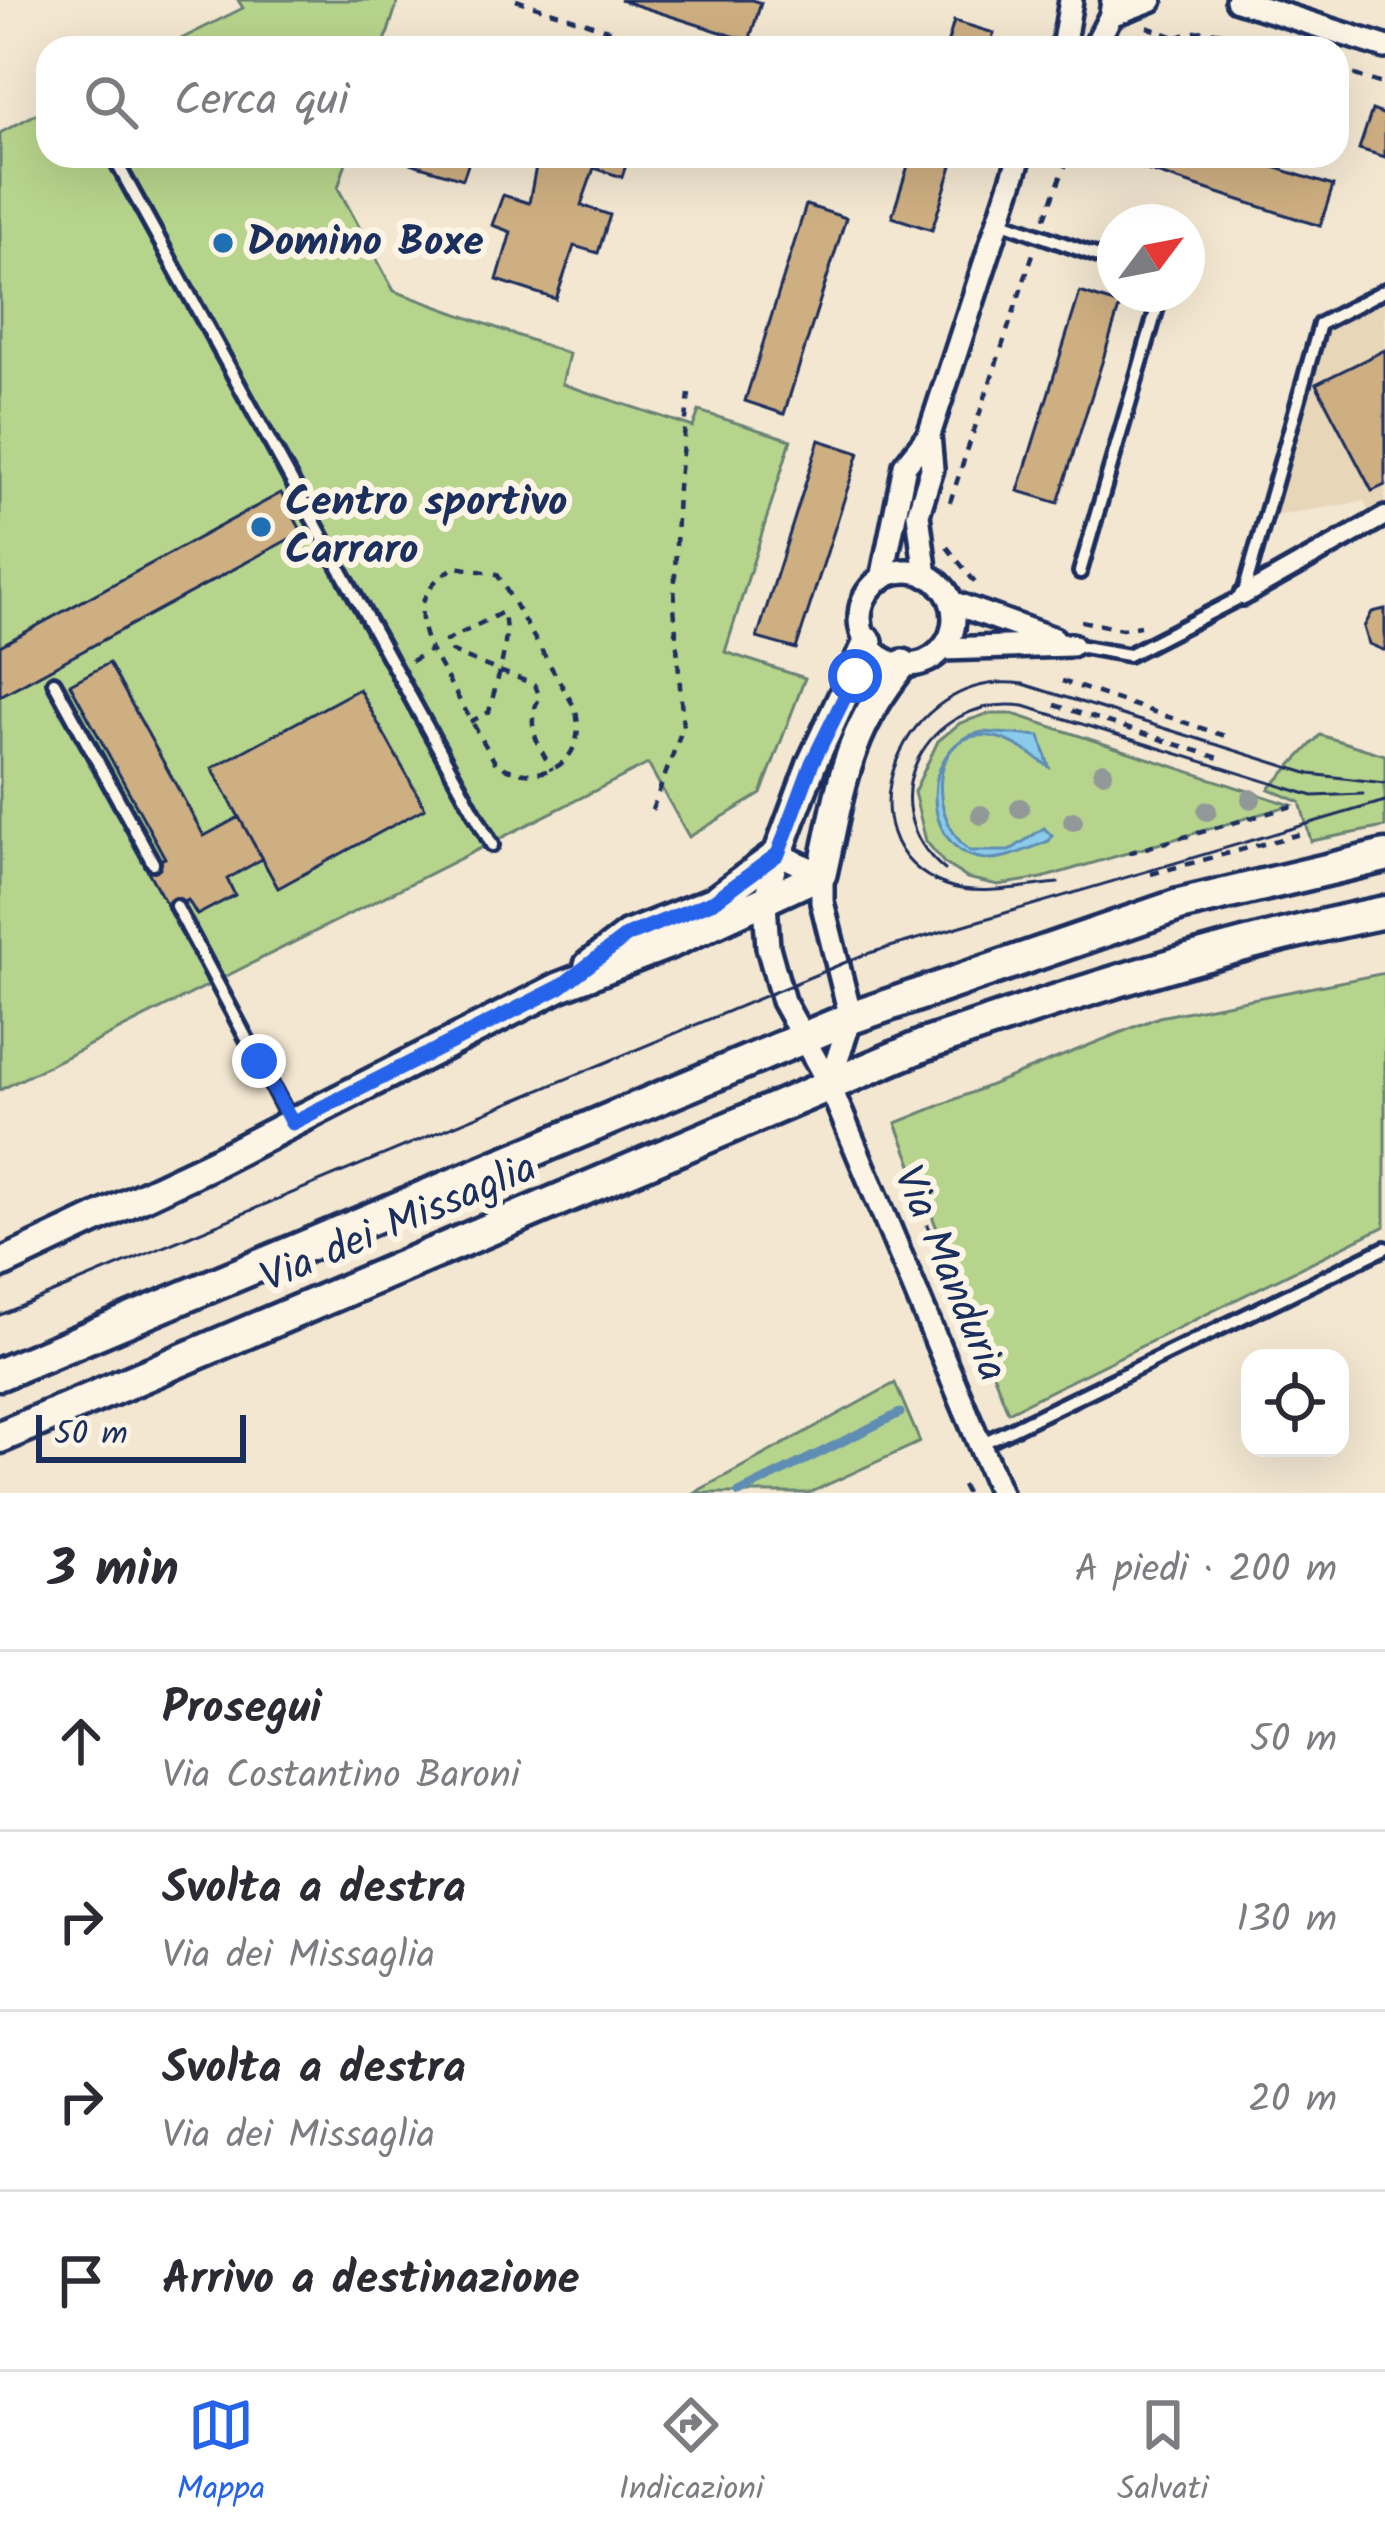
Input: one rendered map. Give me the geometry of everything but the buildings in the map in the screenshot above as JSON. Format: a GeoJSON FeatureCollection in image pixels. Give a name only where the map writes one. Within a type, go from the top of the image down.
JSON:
{"type":"FeatureCollection","features":[{"type":"Feature","properties":{"kind":"main road","name":"Via dei Missaglia"},"geometry":{"type":"LineString","coordinates":[[0,1374],[851,1018],[1179,905],[1385,856]]}},
{"type":"Feature","properties":{"kind":"main road","name":"Via dei Missaglia"},"geometry":{"type":"LineString","coordinates":[[0,1437],[508,1226],[829,1084],[1079,991],[1281,934],[1385,912]]}},
{"type":"Feature","properties":{"kind":"street"},"geometry":{"type":"LineString","coordinates":[[1065,36],[1072,0]]}},
{"type":"Feature","properties":{"kind":"street"},"geometry":{"type":"LineString","coordinates":[[1099,36],[1112,8],[1151,0]]}},
{"type":"Feature","properties":{"kind":"street"},"geometry":{"type":"LineString","coordinates":[[1237,0],[1385,47]]}},
{"type":"Feature","properties":{"kind":"street"},"geometry":{"type":"LineString","coordinates":[[951,602],[953,625],[942,649],[924,662],[903,664],[880,656],[868,642],[861,610],[882,579],[905,465],[929,435],[1016,168]]}},
{"type":"Feature","properties":{"kind":"street"},"geometry":{"type":"LineString","coordinates":[[926,576],[918,514],[932,469],[929,435]]}},
{"type":"Feature","properties":{"kind":"street"},"geometry":{"type":"LineString","coordinates":[[1243,596],[1385,516]]}},
{"type":"Feature","properties":{"kind":"street"},"geometry":{"type":"LineString","coordinates":[[882,579],[906,571],[926,576],[951,602],[1071,645]]}},
{"type":"Feature","properties":{"kind":"street"},"geometry":{"type":"LineString","coordinates":[[829,1084],[799,1038],[768,947],[765,902],[812,763],[868,642]]}},
{"type":"Feature","properties":{"kind":"street"},"geometry":{"type":"LineString","coordinates":[[942,649],[1071,645]]}},
{"type":"Feature","properties":{"kind":"street"},"geometry":{"type":"LineString","coordinates":[[829,1084],[851,1018],[822,902],[833,804],[856,731],[903,664]]}},
{"type":"Feature","properties":{"kind":"street"},"geometry":{"type":"LineString","coordinates":[[778,854],[822,874]]}},
{"type":"Feature","properties":{"kind":"street"},"geometry":{"type":"LineString","coordinates":[[560,987],[628,935],[714,901],[778,854]]}},
{"type":"Feature","properties":{"kind":"street"},"geometry":{"type":"LineString","coordinates":[[0,1264],[560,987],[822,874]]}},
{"type":"Feature","properties":{"kind":"street","name":"Via Manduria"},"geometry":{"type":"LineString","coordinates":[[829,1084],[1000,1493]]}},
{"type":"Feature","properties":{"kind":"lane"},"geometry":{"type":"LineString","coordinates":[[119,168],[493,845]]}},
{"type":"Feature","properties":{"kind":"lane"},"geometry":{"type":"LineString","coordinates":[[997,220],[1097,256]]}},
{"type":"Feature","properties":{"kind":"lane"},"geometry":{"type":"LineString","coordinates":[[1071,645],[1128,655],[1243,596],[1320,324],[1385,290]]}},
{"type":"Feature","properties":{"kind":"lane"},"geometry":{"type":"LineString","coordinates":[[1080,572],[1156,312]]}},
{"type":"Feature","properties":{"kind":"lane"},"geometry":{"type":"LineString","coordinates":[[54,682],[153,863]]}},
{"type":"Feature","properties":{"kind":"lane"},"geometry":{"type":"LineString","coordinates":[[176,906],[292,1123]]}},
{"type":"Feature","properties":{"kind":"lane"},"geometry":{"type":"LineString","coordinates":[[979,1445],[1385,1248]]}},
{"type":"Feature","properties":{"kind":"path"},"geometry":{"type":"LineString","coordinates":[[516,0],[627,36]]}},
{"type":"Feature","properties":{"kind":"path"},"geometry":{"type":"LineString","coordinates":[[1180,36],[1216,29],[1237,36]]}},
{"type":"Feature","properties":{"kind":"path"},"geometry":{"type":"LineString","coordinates":[[1349,73],[1385,85]]}},
{"type":"Feature","properties":{"kind":"path"},"geometry":{"type":"LineString","coordinates":[[950,502],[1064,168]]}},
{"type":"Feature","properties":{"kind":"path"},"geometry":{"type":"LineString","coordinates":[[652,810],[683,727],[674,605],[678,487],[688,394]]}},
{"type":"Feature","properties":{"kind":"path"},"geometry":{"type":"LineString","coordinates":[[945,544],[980,588]]}},
{"type":"Feature","properties":{"kind":"path"},"geometry":{"type":"LineString","coordinates":[[456,567],[496,574],[575,708],[580,726],[577,745],[553,772],[514,774],[496,764],[430,650],[418,610],[426,590],[456,567]]}},
{"type":"Feature","properties":{"kind":"path"},"geometry":{"type":"LineString","coordinates":[[470,722],[490,712],[498,670],[507,626],[503,612],[446,641],[451,651],[498,670],[535,685],[540,697],[530,714],[533,734],[553,772]]}},
{"type":"Feature","properties":{"kind":"path"},"geometry":{"type":"LineString","coordinates":[[1078,620],[1122,629],[1143,625]]}},
{"type":"Feature","properties":{"kind":"path"},"geometry":{"type":"LineString","coordinates":[[395,669],[430,650]]}},
{"type":"Feature","properties":{"kind":"path"},"geometry":{"type":"LineString","coordinates":[[1062,681],[1231,739]]}},
{"type":"Feature","properties":{"kind":"path"},"geometry":{"type":"LineString","coordinates":[[1055,705],[1225,760]]}},
{"type":"Feature","properties":{"kind":"path"},"geometry":{"type":"LineString","coordinates":[[1128,853],[1293,806]]}},
{"type":"Feature","properties":{"kind":"path"},"geometry":{"type":"LineString","coordinates":[[1151,874],[1304,833]]}},
{"type":"Feature","properties":{"kind":"path"},"geometry":{"type":"LineString","coordinates":[[920,1208],[948,1273]]}},
{"type":"Feature","properties":{"kind":"path"},"geometry":{"type":"LineString","coordinates":[[962,1484],[966,1493]]}},
{"type":"Feature","properties":{"kind":"shaded area"},"geometry":{"type":"Polygon","coordinates":[[[1385,290],[1385,516],[1373,522],[1364,501],[1262,518],[1320,324],[1385,290]]]}},
{"type":"Feature","properties":{"kind":"green space"},"geometry":{"type":"Polygon","coordinates":[[[238,0],[398,0],[387,36],[187,36],[243,8],[238,0]]]}},
{"type":"Feature","properties":{"kind":"green space","name":"Centro sportivo Carraro"},"geometry":{"type":"Polygon","coordinates":[[[36,114],[36,168],[344,168],[338,188],[394,291],[569,354],[562,384],[693,427],[699,411],[791,440],[725,652],[805,678],[761,794],[689,837],[648,764],[0,1090],[0,133],[36,114]]]}},
{"type":"Feature","properties":{"kind":"green space"},"geometry":{"type":"Polygon","coordinates":[[[987,714],[1013,714],[1291,805],[1042,878],[998,885],[967,878],[944,863],[926,841],[914,792],[938,741],[960,723],[987,714]]]}},
{"type":"Feature","properties":{"kind":"green space"},"geometry":{"type":"Polygon","coordinates":[[[1320,735],[1385,755],[1385,827],[1311,841],[1300,802],[1269,789],[1320,735]]]}},
{"type":"Feature","properties":{"kind":"green space"},"geometry":{"type":"Polygon","coordinates":[[[1385,973],[1385,1226],[1008,1412],[896,1123],[1159,1017],[1385,973]]]}},
{"type":"Feature","properties":{"kind":"green space"},"geometry":{"type":"Polygon","coordinates":[[[895,1383],[920,1442],[809,1493],[694,1493],[895,1383]]]}},
{"type":"Feature","properties":{"kind":"water"},"geometry":{"type":"Polygon","coordinates":[[[983,732],[1040,736],[1049,767],[999,738],[976,736],[959,743],[983,732]]]}},
{"type":"Feature","properties":{"kind":"water"},"geometry":{"type":"Polygon","coordinates":[[[956,746],[941,775],[941,795],[955,836],[970,851],[1009,851],[1044,828],[1052,836],[1049,841],[1010,856],[986,859],[964,853],[948,838],[938,819],[935,797],[938,775],[947,755],[956,746]]]}},
{"type":"Feature","properties":{"kind":"waterway"},"geometry":{"type":"LineString","coordinates":[[739,1493],[900,1413]]}},
{"type":"Feature","properties":{"kind":"tram line"},"geometry":{"type":"LineString","coordinates":[[1058,883],[1001,890],[946,885],[912,863],[893,833],[888,798],[896,762],[915,728],[944,702],[980,686],[1023,684],[1310,774],[1385,783]]}},
{"type":"Feature","properties":{"kind":"tram line"},"geometry":{"type":"LineString","coordinates":[[945,870],[922,844],[910,815],[909,786],[918,759],[935,735],[959,717],[989,707],[1024,706],[1313,796],[1363,794]]}},
{"type":"Feature","properties":{"kind":"tram line"},"geometry":{"type":"LineString","coordinates":[[0,1315],[863,955],[1385,801]]}},
{"type":"Feature","properties":{"kind":"place","name":"Domino Boxe"},"geometry":{"type":"Point","coordinates":[223,243]}},
{"type":"Feature","properties":{"kind":"place","name":"Centro sportivo Carraro"},"geometry":{"type":"Point","coordinates":[261,527]}},
{"type":"Feature","properties":{"kind":"route"},"geometry":{"type":"LineString","coordinates":[[259,1061],[292,1123],[560,987],[628,935],[714,901],[778,854],[812,763],[855,676]]}}]}
